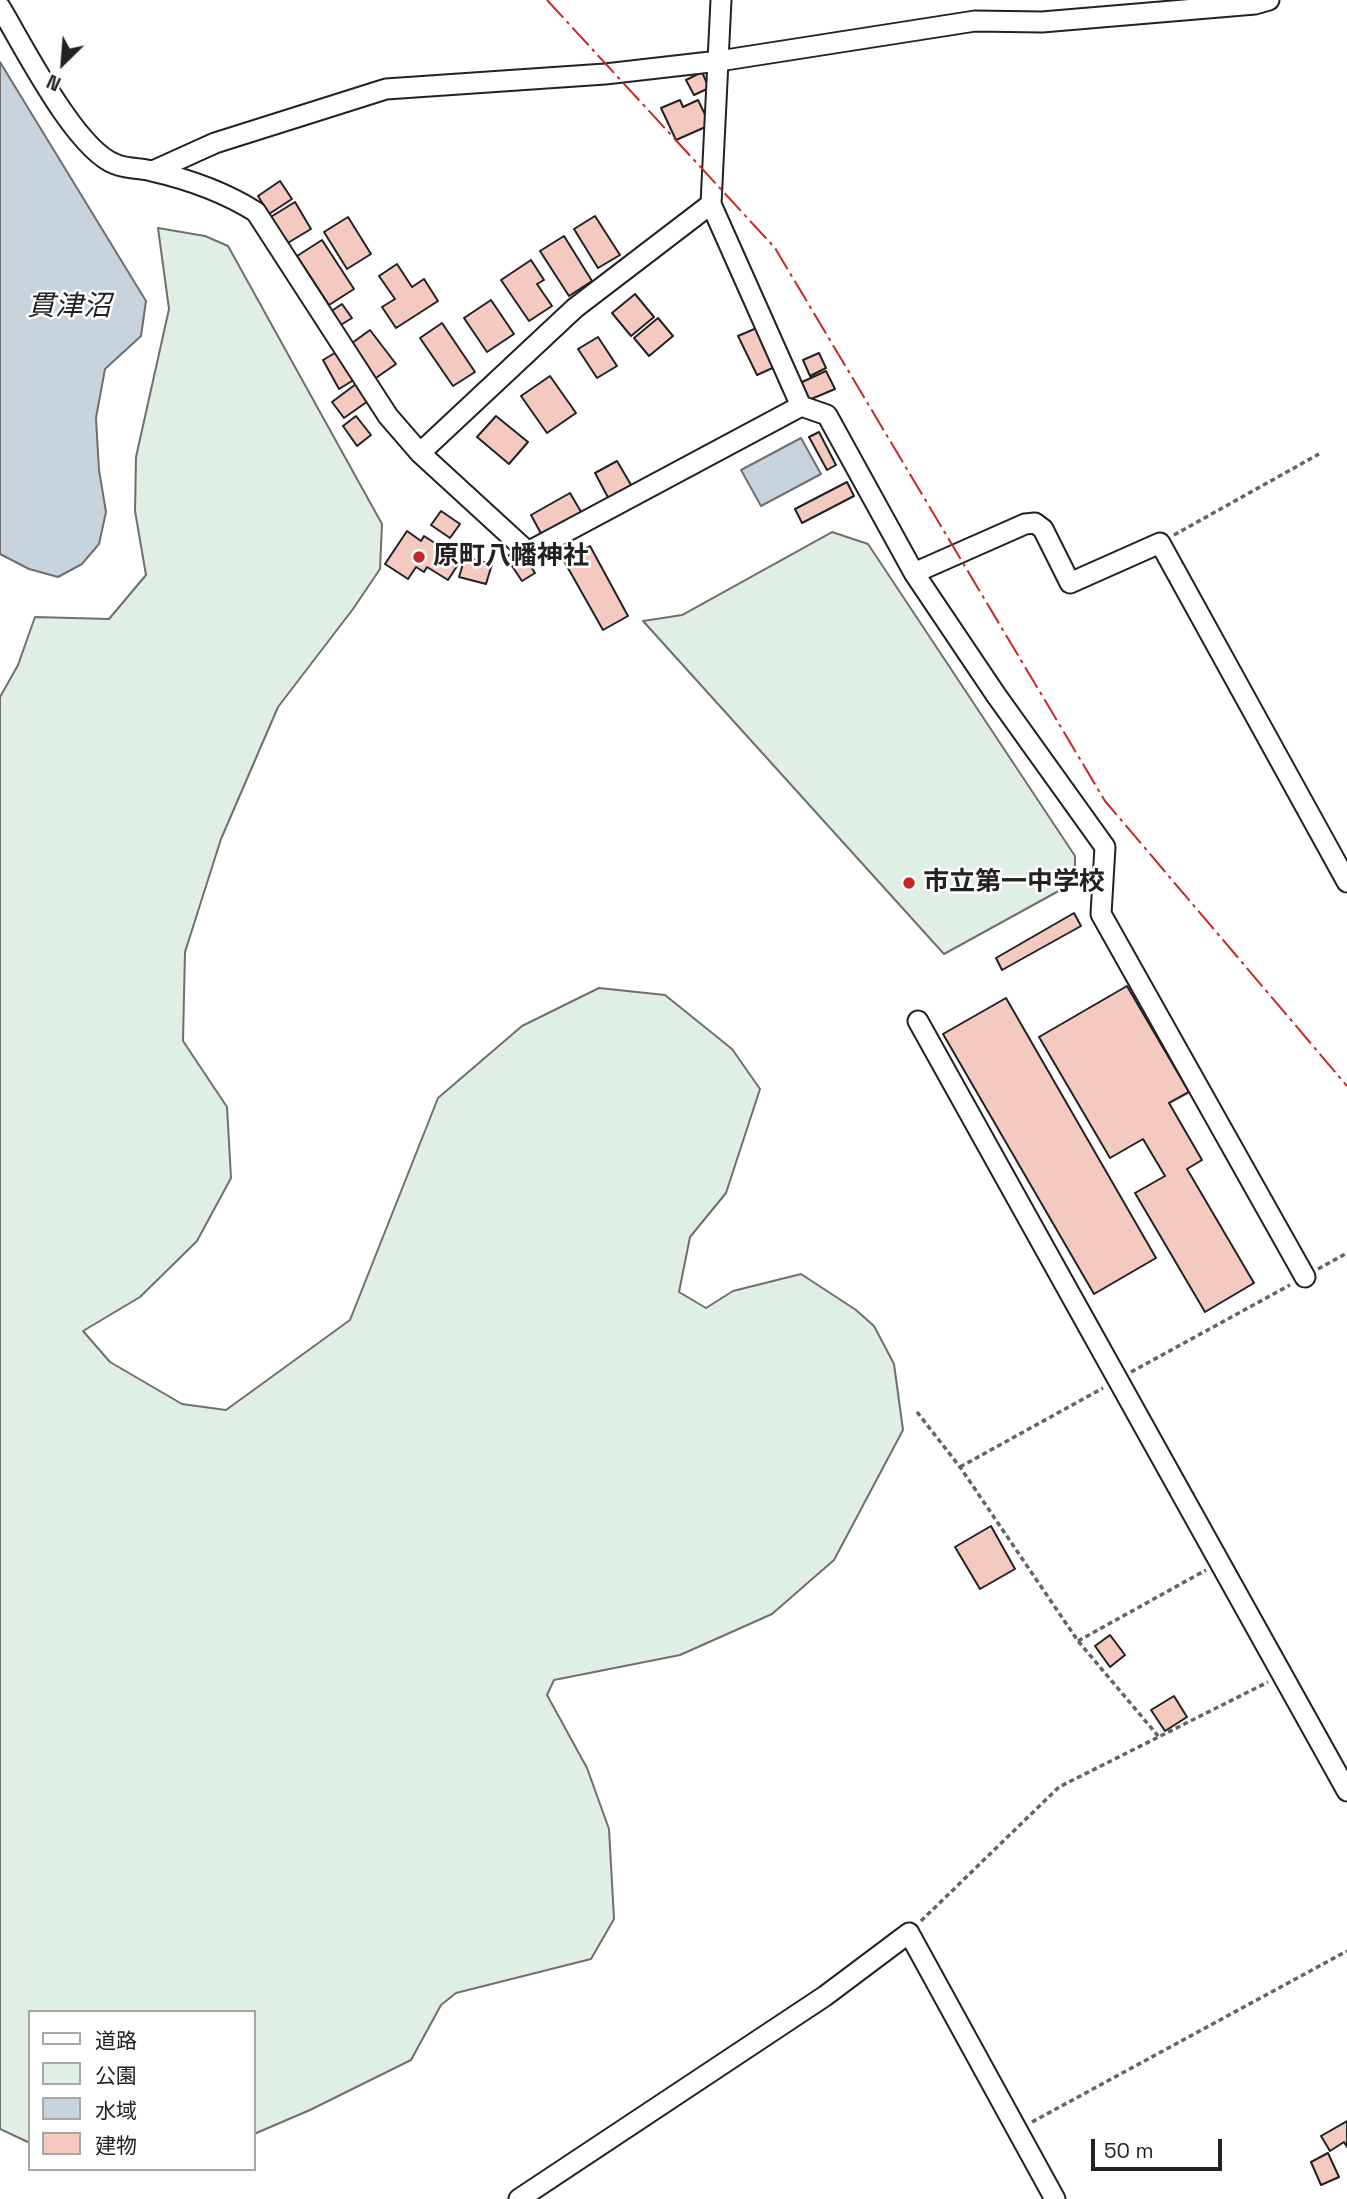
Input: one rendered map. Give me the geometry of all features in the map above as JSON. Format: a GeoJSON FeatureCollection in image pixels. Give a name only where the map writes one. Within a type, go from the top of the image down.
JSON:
{"type":"FeatureCollection","features":[{"type":"Feature","properties":{"kind":"street"},"geometry":{"type":"LineString","coordinates":[[722,0],[711,204],[801,406],[827,415],[915,573],[996,695],[1105,847],[1101,914],[1305,1277]]}},
{"type":"Feature","properties":{"kind":"street"},"geometry":{"type":"LineString","coordinates":[[153,171],[215,143],[386,89],[606,74],[719,61],[975,21],[1042,22],[1255,4],[1269,0]]}},
{"type":"Feature","properties":{"kind":"street"},"geometry":{"type":"LineString","coordinates":[[0,7],[57,102],[89,146],[102,158],[117,165],[153,171],[235,200],[256,212],[373,395],[419,453],[528,552],[801,406]]}},
{"type":"Feature","properties":{"kind":"street"},"geometry":{"type":"LineString","coordinates":[[419,453],[575,308],[711,204]]}},
{"type":"Feature","properties":{"kind":"street"},"geometry":{"type":"LineString","coordinates":[[915,573],[1025,524],[1035,523],[1044,529],[1070,583],[1160,543],[1347,882]]}},
{"type":"Feature","properties":{"kind":"street"},"geometry":{"type":"LineString","coordinates":[[918,1021],[1347,1791]]}},
{"type":"Feature","properties":{"kind":"street"},"geometry":{"type":"LineString","coordinates":[[519,2199],[825,1996],[909,1933],[1055,2199]]}},
{"type":"Feature","properties":{"kind":"path"},"geometry":{"type":"LineString","coordinates":[[1160,543],[1320,454]]}},
{"type":"Feature","properties":{"kind":"path"},"geometry":{"type":"LineString","coordinates":[[960,1467],[1347,1253]]}},
{"type":"Feature","properties":{"kind":"path"},"geometry":{"type":"LineString","coordinates":[[917,1412],[960,1467],[1078,1641],[1159,1737]]}},
{"type":"Feature","properties":{"kind":"path"},"geometry":{"type":"LineString","coordinates":[[1078,1641],[1220,1562]]}},
{"type":"Feature","properties":{"kind":"path"},"geometry":{"type":"LineString","coordinates":[[909,1933],[1059,1787],[1282,1674]]}},
{"type":"Feature","properties":{"kind":"path"},"geometry":{"type":"LineString","coordinates":[[1017,2130],[1347,1951]]}},
{"type":"Feature","properties":{"kind":"green space"},"geometry":{"type":"Polygon","coordinates":[[[158,228],[205,236],[228,246],[382,524],[380,569],[278,707],[221,839],[185,952],[183,1041],[227,1107],[231,1178],[197,1241],[140,1297],[83,1331],[110,1362],[182,1404],[226,1410],[350,1320],[438,1098],[522,1026],[599,988],[665,995],[732,1049],[760,1089],[726,1193],[690,1237],[679,1292],[706,1308],[733,1291],[801,1274],[856,1310],[874,1326],[894,1364],[903,1430],[834,1560],[772,1614],[680,1655],[554,1680],[547,1695],[587,1768],[609,1829],[614,1919],[591,1959],[456,1993],[441,2005],[411,2060],[310,2110],[256,2133],[256,2010],[28,2010],[28,2142],[0,2129],[0,697],[18,665],[35,617],[109,619],[146,575],[135,511],[136,457],[169,309],[158,228]]]}},
{"type":"Feature","properties":{"kind":"green space"},"geometry":{"type":"Polygon","coordinates":[[[832,532],[868,544],[1075,856],[1075,882],[944,954],[643,621],[682,615],[832,532]]]}},
{"type":"Feature","properties":{"kind":"water","name":"貫津沼"},"geometry":{"type":"Polygon","coordinates":[[[0,62],[146,301],[141,336],[105,369],[96,418],[99,470],[106,512],[99,544],[82,564],[58,577],[29,569],[0,554],[0,62]]]}},
{"type":"Feature","properties":{"kind":"water"},"geometry":{"type":"Polygon","coordinates":[[[801,438],[821,474],[761,506],[741,470],[801,438]]]}},
{"type":"Feature","properties":{"kind":"building"},"geometry":{"type":"Polygon","coordinates":[[[702,72],[709,88],[694,95],[686,80],[702,72]]]}},
{"type":"Feature","properties":{"kind":"building"},"geometry":{"type":"Polygon","coordinates":[[[680,100],[683,107],[698,100],[710,125],[676,140],[661,108],[680,100]]]}},
{"type":"Feature","properties":{"kind":"building"},"geometry":{"type":"Polygon","coordinates":[[[280,181],[292,199],[269,214],[258,196],[280,181]]]}},
{"type":"Feature","properties":{"kind":"building"},"geometry":{"type":"Polygon","coordinates":[[[295,202],[311,229],[286,244],[269,218],[295,202]]]}},
{"type":"Feature","properties":{"kind":"building"},"geometry":{"type":"Polygon","coordinates":[[[595,216],[620,255],[598,268],[574,229],[595,216]]]}},
{"type":"Feature","properties":{"kind":"building"},"geometry":{"type":"Polygon","coordinates":[[[348,217],[371,254],[347,269],[324,232],[348,217]]]}},
{"type":"Feature","properties":{"kind":"building"},"geometry":{"type":"Polygon","coordinates":[[[564,236],[592,281],[569,296],[540,251],[564,236]]]}},
{"type":"Feature","properties":{"kind":"building"},"geometry":{"type":"Polygon","coordinates":[[[322,240],[354,289],[329,305],[297,256],[322,240]]]}},
{"type":"Feature","properties":{"kind":"building"},"geometry":{"type":"Polygon","coordinates":[[[531,260],[544,280],[537,284],[552,306],[529,321],[501,280],[531,260]]]}},
{"type":"Feature","properties":{"kind":"building"},"geometry":{"type":"Polygon","coordinates":[[[397,264],[412,287],[424,279],[438,301],[396,328],[382,307],[395,299],[379,276],[397,264]]]}},
{"type":"Feature","properties":{"kind":"building"},"geometry":{"type":"Polygon","coordinates":[[[635,294],[654,317],[631,336],[612,313],[635,294]]]}},
{"type":"Feature","properties":{"kind":"building"},"geometry":{"type":"Polygon","coordinates":[[[491,300],[514,334],[487,352],[464,318],[491,300]]]}},
{"type":"Feature","properties":{"kind":"building"},"geometry":{"type":"Polygon","coordinates":[[[342,304],[352,318],[336,328],[327,314],[342,304]]]}},
{"type":"Feature","properties":{"kind":"building"},"geometry":{"type":"Polygon","coordinates":[[[658,318],[673,336],[649,356],[634,338],[658,318]]]}},
{"type":"Feature","properties":{"kind":"building"},"geometry":{"type":"Polygon","coordinates":[[[442,323],[475,372],[453,386],[420,338],[442,323]]]}},
{"type":"Feature","properties":{"kind":"building"},"geometry":{"type":"Polygon","coordinates":[[[759,327],[777,366],[757,375],[738,336],[759,327]]]}},
{"type":"Feature","properties":{"kind":"building"},"geometry":{"type":"Polygon","coordinates":[[[370,330],[396,364],[373,380],[348,346],[370,330]]]}},
{"type":"Feature","properties":{"kind":"building"},"geometry":{"type":"Polygon","coordinates":[[[598,337],[617,366],[597,378],[578,349],[598,337]]]}},
{"type":"Feature","properties":{"kind":"building"},"geometry":{"type":"Polygon","coordinates":[[[340,350],[357,378],[339,389],[323,360],[340,350]]]}},
{"type":"Feature","properties":{"kind":"building"},"geometry":{"type":"Polygon","coordinates":[[[819,353],[826,368],[810,376],[803,360],[819,353]]]}},
{"type":"Feature","properties":{"kind":"building"},"geometry":{"type":"Polygon","coordinates":[[[826,371],[835,389],[809,400],[800,383],[826,371]]]}},
{"type":"Feature","properties":{"kind":"building"},"geometry":{"type":"Polygon","coordinates":[[[550,376],[576,413],[547,433],[521,396],[550,376]]]}},
{"type":"Feature","properties":{"kind":"building"},"geometry":{"type":"Polygon","coordinates":[[[356,384],[368,401],[344,418],[332,402],[356,384]]]}},
{"type":"Feature","properties":{"kind":"building"},"geometry":{"type":"Polygon","coordinates":[[[356,416],[371,435],[357,446],[343,426],[356,416]]]}},
{"type":"Feature","properties":{"kind":"building"},"geometry":{"type":"Polygon","coordinates":[[[496,416],[528,442],[509,464],[477,437],[496,416]]]}},
{"type":"Feature","properties":{"kind":"building"},"geometry":{"type":"Polygon","coordinates":[[[819,432],[836,465],[827,470],[809,437],[819,432]]]}},
{"type":"Feature","properties":{"kind":"building"},"geometry":{"type":"Polygon","coordinates":[[[617,461],[634,490],[611,503],[595,473],[617,461]]]}},
{"type":"Feature","properties":{"kind":"building"},"geometry":{"type":"Polygon","coordinates":[[[847,482],[854,496],[802,523],[795,509],[847,482]]]}},
{"type":"Feature","properties":{"kind":"building"},"geometry":{"type":"Polygon","coordinates":[[[570,493],[584,517],[544,539],[531,515],[570,493]]]}},
{"type":"Feature","properties":{"kind":"building"},"geometry":{"type":"Polygon","coordinates":[[[441,511],[460,524],[450,538],[431,525],[441,511]]]}},
{"type":"Feature","properties":{"kind":"building"},"geometry":{"type":"Polygon","coordinates":[[[407,531],[421,541],[424,536],[461,560],[448,580],[427,567],[424,572],[416,567],[408,579],[385,564],[407,531]]]}},
{"type":"Feature","properties":{"kind":"building"},"geometry":{"type":"Polygon","coordinates":[[[590,546],[628,616],[603,630],[564,561],[590,546]]]}},
{"type":"Feature","properties":{"kind":"building"},"geometry":{"type":"Polygon","coordinates":[[[519,548],[535,573],[522,581],[506,557],[519,548]]]}},
{"type":"Feature","properties":{"kind":"building"},"geometry":{"type":"Polygon","coordinates":[[[465,557],[492,564],[486,584],[459,577],[465,557]]]}},
{"type":"Feature","properties":{"kind":"building"},"geometry":{"type":"Polygon","coordinates":[[[1074,913],[1081,926],[1002,970],[996,958],[1074,913]]]}},
{"type":"Feature","properties":{"kind":"building"},"geometry":{"type":"Polygon","coordinates":[[[1127,986],[1189,1092],[1169,1103],[1202,1160],[1187,1169],[1254,1283],[1205,1312],[1135,1193],[1165,1176],[1143,1139],[1110,1158],[1039,1037],[1127,986]]]}},
{"type":"Feature","properties":{"kind":"building"},"geometry":{"type":"Polygon","coordinates":[[[1006,998],[1156,1258],[1094,1294],[943,1034],[1006,998]]]}},
{"type":"Feature","properties":{"kind":"building"},"geometry":{"type":"Polygon","coordinates":[[[991,1526],[1015,1569],[980,1589],[955,1547],[991,1526]]]}},
{"type":"Feature","properties":{"kind":"building"},"geometry":{"type":"Polygon","coordinates":[[[1110,1635],[1125,1655],[1110,1667],[1095,1646],[1110,1635]]]}},
{"type":"Feature","properties":{"kind":"building"},"geometry":{"type":"Polygon","coordinates":[[[1174,1696],[1187,1717],[1165,1731],[1151,1710],[1174,1696]]]}},
{"type":"Feature","properties":{"kind":"building"},"geometry":{"type":"Polygon","coordinates":[[[1347,2121],[1347,2147],[1344,2142],[1330,2151],[1321,2136],[1347,2121]]]}},
{"type":"Feature","properties":{"kind":"building"},"geometry":{"type":"Polygon","coordinates":[[[1328,2153],[1339,2177],[1321,2185],[1311,2162],[1328,2153]]]}},
{"type":"Feature","properties":{"kind":"power"},"geometry":{"type":"LineString","coordinates":[[547,0],[775,248],[1105,801],[1347,1086]]}},
{"type":"Feature","properties":{"kind":"place","name":"原町八幡神社"},"geometry":{"type":"Point","coordinates":[419,557]}},
{"type":"Feature","properties":{"kind":"place","name":"市立第一中学校"},"geometry":{"type":"Point","coordinates":[909,883]}}]}
